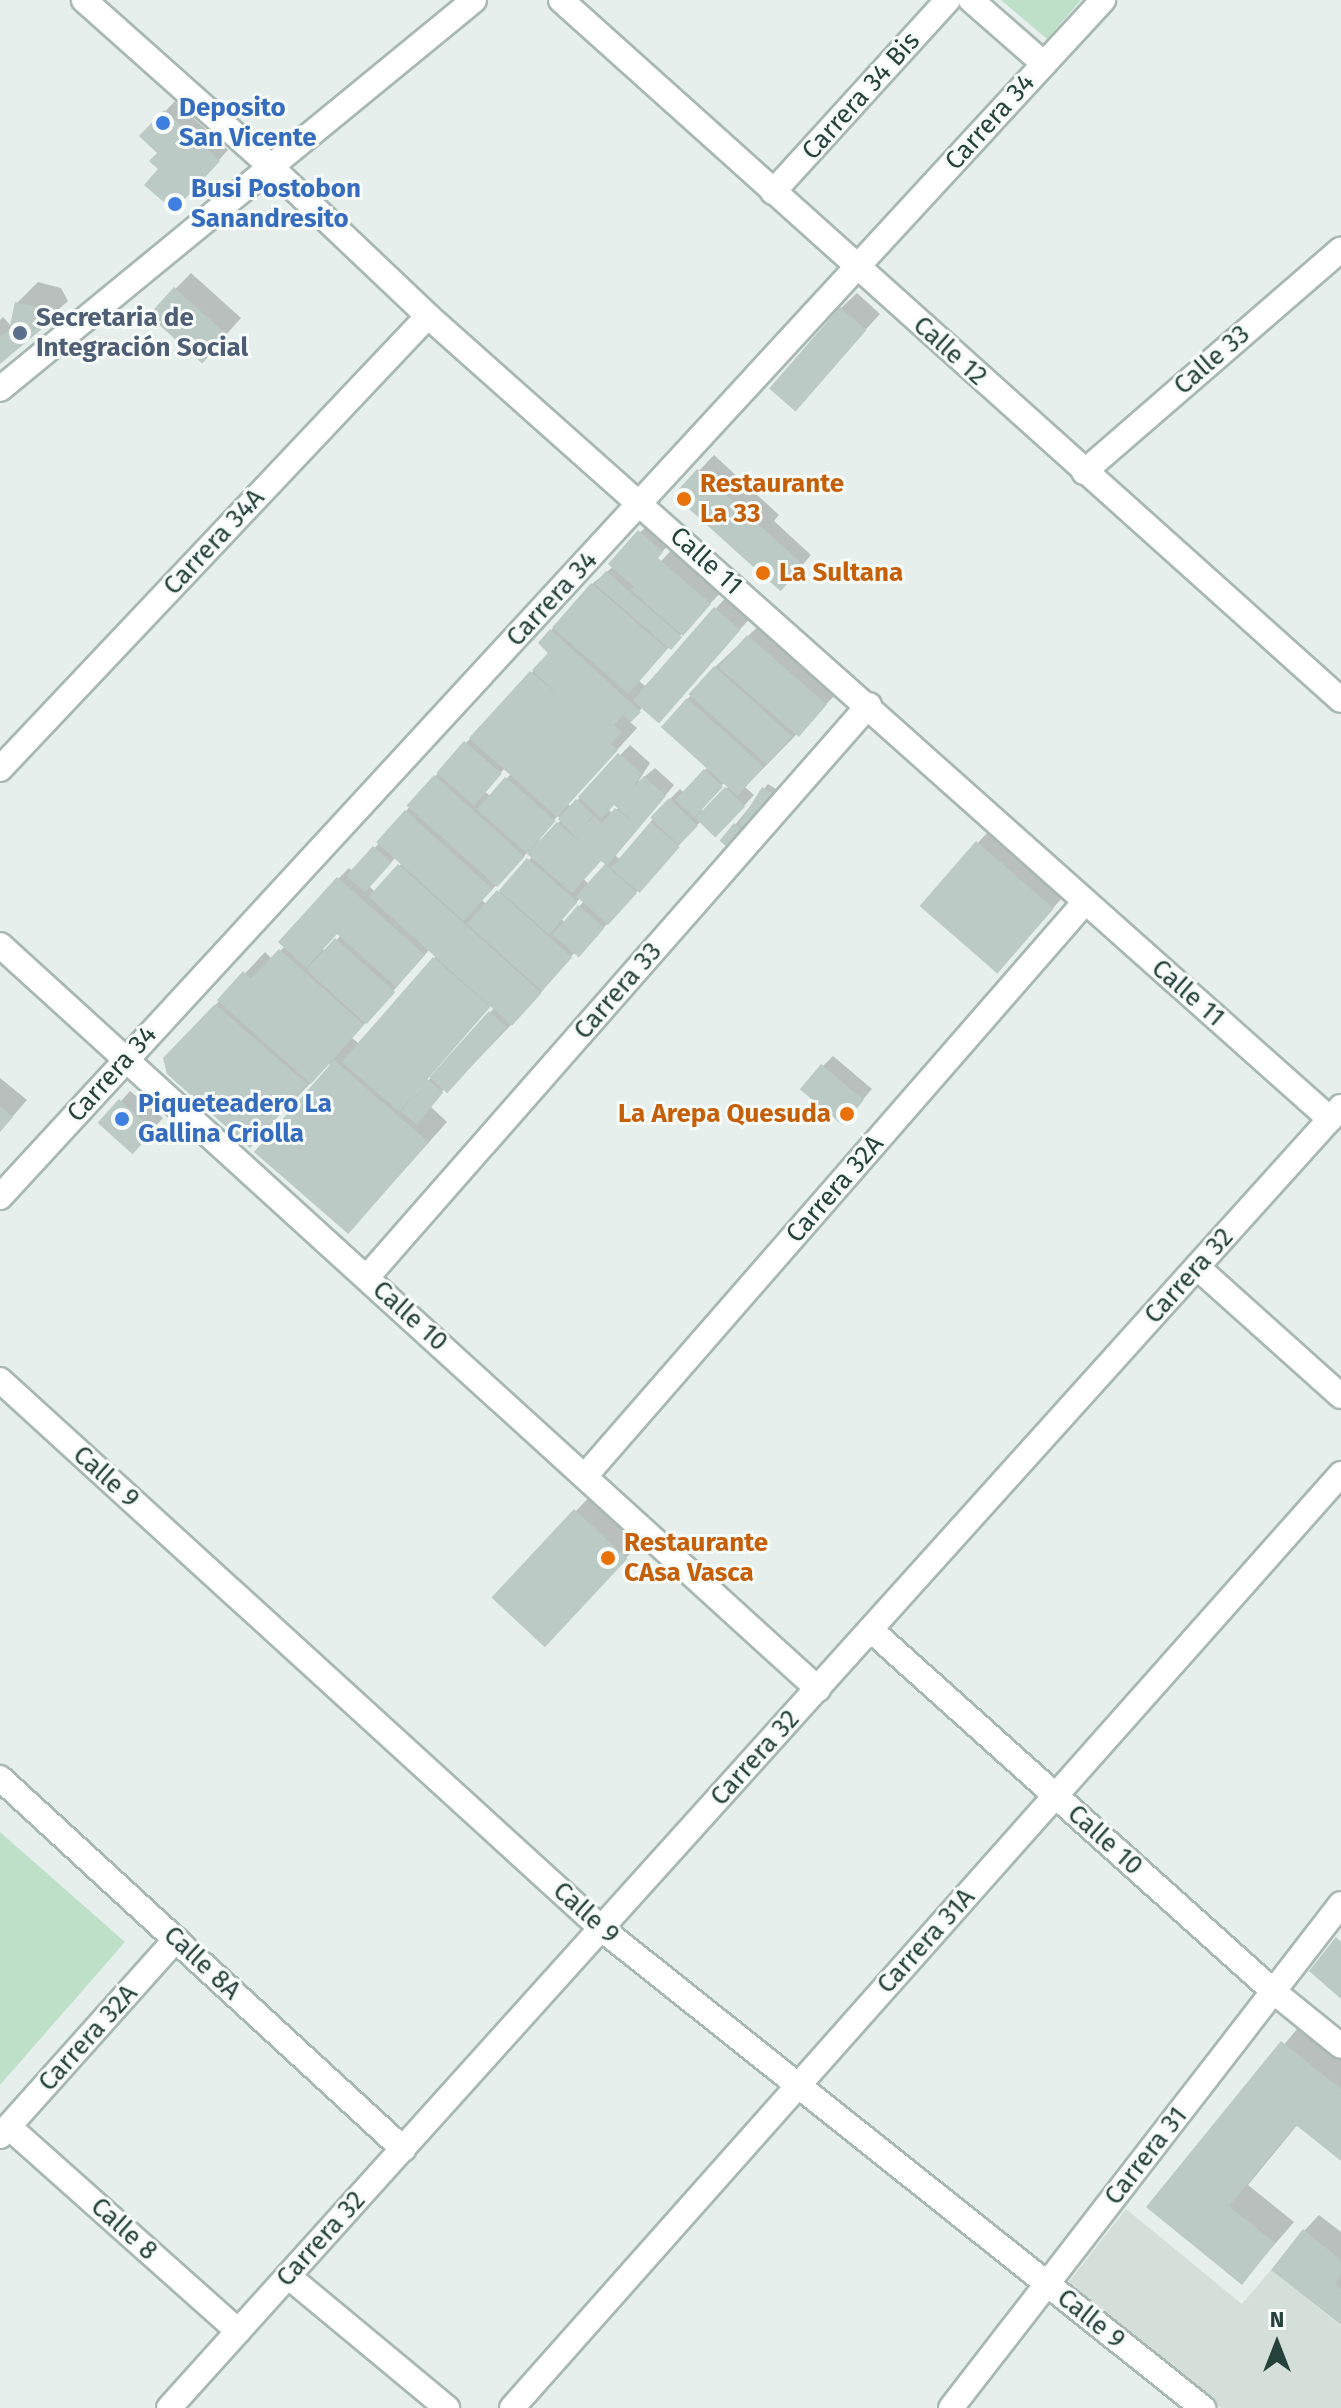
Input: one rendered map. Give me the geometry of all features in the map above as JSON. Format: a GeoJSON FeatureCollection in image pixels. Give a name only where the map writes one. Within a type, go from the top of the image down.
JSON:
{"type":"FeatureCollection","features":[{"type":"Feature","properties":{"kind":"street","name":"Calle 11"},"geometry":{"type":"LineString","coordinates":[[84,0],[269,165],[428,316],[869,705],[1085,902],[1336,1113]]}},
{"type":"Feature","properties":{"kind":"street"},"geometry":{"type":"LineString","coordinates":[[0,389],[269,165],[474,0]]}},
{"type":"Feature","properties":{"kind":"street","name":"Calle 12"},"geometry":{"type":"LineString","coordinates":[[561,0],[1341,700]]}},
{"type":"Feature","properties":{"kind":"street","name":"Carrera 34 Bis"},"geometry":{"type":"LineString","coordinates":[[773,192],[948,0]]}},
{"type":"Feature","properties":{"kind":"street"},"geometry":{"type":"LineString","coordinates":[[971,0],[1044,64]]}},
{"type":"Feature","properties":{"kind":"street","name":"Carrera 34"},"geometry":{"type":"LineString","coordinates":[[0,1197],[1103,0]]}},
{"type":"Feature","properties":{"kind":"street","name":"Calle 33"},"geometry":{"type":"LineString","coordinates":[[1084,472],[1341,249]]}},
{"type":"Feature","properties":{"kind":"street","name":"Carrera 34A"},"geometry":{"type":"LineString","coordinates":[[0,769],[428,316]]}},
{"type":"Feature","properties":{"kind":"street","name":"Carrera 33"},"geometry":{"type":"LineString","coordinates":[[367,1277],[869,705]]}},
{"type":"Feature","properties":{"kind":"street","name":"Carrera 32A"},"geometry":{"type":"LineString","coordinates":[[585,1476],[1085,902]]}},
{"type":"Feature","properties":{"kind":"street","name":"Calle 10"},"geometry":{"type":"LineString","coordinates":[[0,945],[818,1689]]}},
{"type":"Feature","properties":{"kind":"street","name":"Carrera 32"},"geometry":{"type":"LineString","coordinates":[[169,2408],[1336,1113]]}},
{"type":"Feature","properties":{"kind":"street"},"geometry":{"type":"LineString","coordinates":[[1197,1267],[1341,1396]]}},
{"type":"Feature","properties":{"kind":"street","name":"Calle 9"},"geometry":{"type":"LineString","coordinates":[[0,1380],[602,1929],[1203,2408]]}},
{"type":"Feature","properties":{"kind":"street","name":"Carrera 31A"},"geometry":{"type":"LineString","coordinates":[[512,2408],[1341,1474]]}},
{"type":"Feature","properties":{"kind":"street","name":"Calle 10"},"geometry":{"type":"LineString","coordinates":[[871,1630],[1273,1991],[1341,2046]]}},
{"type":"Feature","properties":{"kind":"street","name":"Calle 8A"},"geometry":{"type":"LineString","coordinates":[[0,1778],[403,2149]]}},
{"type":"Feature","properties":{"kind":"street","name":"Carrera 31"},"geometry":{"type":"LineString","coordinates":[[951,2408],[1341,1904]]}},
{"type":"Feature","properties":{"kind":"street","name":"Carrera 32A"},"geometry":{"type":"LineString","coordinates":[[5,2131],[176,1939]]}},
{"type":"Feature","properties":{"kind":"street","name":"Calle 8"},"geometry":{"type":"LineString","coordinates":[[5,2131],[238,2331]]}},
{"type":"Feature","properties":{"kind":"street"},"geometry":{"type":"LineString","coordinates":[[288,2276],[447,2408]]}},
{"type":"Feature","properties":{"kind":"shaded area"},"geometry":{"type":"Polygon","coordinates":[[[1126,2209],[1242,2304],[1271,2270],[1341,2326],[1341,2408],[1221,2408],[1068,2283],[1126,2209]]]}},
{"type":"Feature","properties":{"kind":"green space"},"geometry":{"type":"Polygon","coordinates":[[[1001,0],[1081,0],[1047,39],[1001,0]]]}},
{"type":"Feature","properties":{"kind":"green space"},"geometry":{"type":"Polygon","coordinates":[[[0,1832],[125,1942],[0,2085],[0,1832]]]}},
{"type":"Feature","properties":{"kind":"building"},"geometry":{"type":"Polygon","coordinates":[[[164,110],[220,161],[174,211],[144,185],[158,169],[149,161],[157,153],[139,136],[164,110]]]}},
{"type":"Feature","properties":{"kind":"building"},"geometry":{"type":"Polygon","coordinates":[[[174,287],[228,335],[202,363],[149,315],[174,287]]]}},
{"type":"Feature","properties":{"kind":"building","name":"Secretaria de Integración Social"},"geometry":{"type":"Polygon","coordinates":[[[15,302],[41,308],[49,323],[0,364],[0,337],[9,330],[15,302]]]}},
{"type":"Feature","properties":{"kind":"building"},"geometry":{"type":"Polygon","coordinates":[[[840,307],[866,330],[796,411],[769,389],[840,307]]]}},
{"type":"Feature","properties":{"kind":"building"},"geometry":{"type":"Polygon","coordinates":[[[697,469],[804,565],[781,591],[674,495],[697,469]]]}},
{"type":"Feature","properties":{"kind":"building"},"geometry":{"type":"Polygon","coordinates":[[[638,530],[663,552],[658,558],[711,604],[683,636],[631,590],[634,587],[608,564],[638,530]]]}},
{"type":"Feature","properties":{"kind":"building"},"geometry":{"type":"Polygon","coordinates":[[[606,571],[682,637],[671,650],[595,584],[606,571]]]}},
{"type":"Feature","properties":{"kind":"building"},"geometry":{"type":"Polygon","coordinates":[[[591,583],[667,649],[629,694],[552,628],[591,583]]]}},
{"type":"Feature","properties":{"kind":"building"},"geometry":{"type":"Polygon","coordinates":[[[714,607],[740,630],[659,724],[633,701],[714,607]]]}},
{"type":"Feature","properties":{"kind":"building"},"geometry":{"type":"Polygon","coordinates":[[[550,629],[641,712],[631,722],[623,715],[614,725],[622,732],[611,744],[618,750],[557,817],[469,738],[530,671],[558,695],[532,670],[548,653],[538,643],[550,629]]]}},
{"type":"Feature","properties":{"kind":"building"},"geometry":{"type":"Polygon","coordinates":[[[747,635],[827,705],[799,737],[719,667],[747,635]]]}},
{"type":"Feature","properties":{"kind":"building"},"geometry":{"type":"Polygon","coordinates":[[[714,666],[792,736],[767,764],[689,694],[714,666]]]}},
{"type":"Feature","properties":{"kind":"building"},"geometry":{"type":"Polygon","coordinates":[[[687,698],[764,767],[737,796],[661,727],[687,698]]]}},
{"type":"Feature","properties":{"kind":"building"},"geometry":{"type":"Polygon","coordinates":[[[464,741],[502,774],[474,806],[436,773],[464,741]]]}},
{"type":"Feature","properties":{"kind":"building"},"geometry":{"type":"Polygon","coordinates":[[[618,753],[642,774],[632,789],[644,776],[666,796],[607,866],[637,893],[608,925],[576,896],[605,864],[601,861],[572,893],[527,854],[557,822],[581,843],[558,819],[576,799],[593,815],[583,828],[594,816],[602,823],[615,808],[633,822],[614,805],[602,818],[578,797],[618,753]]]}},
{"type":"Feature","properties":{"kind":"building"},"geometry":{"type":"Polygon","coordinates":[[[704,769],[723,787],[694,817],[675,800],[704,769]]]}},
{"type":"Feature","properties":{"kind":"building"},"geometry":{"type":"Polygon","coordinates":[[[434,775],[525,857],[497,887],[407,805],[434,775]]]}},
{"type":"Feature","properties":{"kind":"building"},"geometry":{"type":"Polygon","coordinates":[[[505,777],[556,821],[527,853],[477,809],[505,777]]]}},
{"type":"Feature","properties":{"kind":"building"},"geometry":{"type":"Polygon","coordinates":[[[725,787],[745,806],[715,837],[695,818],[725,787]]]}},
{"type":"Feature","properties":{"kind":"building"},"geometry":{"type":"Polygon","coordinates":[[[762,787],[773,794],[750,831],[739,824],[762,787]]]}},
{"type":"Feature","properties":{"kind":"building"},"geometry":{"type":"Polygon","coordinates":[[[669,798],[698,826],[679,845],[650,817],[669,798]]]}},
{"type":"Feature","properties":{"kind":"building"},"geometry":{"type":"Polygon","coordinates":[[[405,810],[493,889],[464,921],[376,842],[405,810]]]}},
{"type":"Feature","properties":{"kind":"building"},"geometry":{"type":"Polygon","coordinates":[[[651,822],[680,847],[640,893],[611,868],[651,822]]]}},
{"type":"Feature","properties":{"kind":"building"},"geometry":{"type":"Polygon","coordinates":[[[734,823],[745,832],[730,850],[720,841],[734,823]]]}},
{"type":"Feature","properties":{"kind":"building"},"geometry":{"type":"Polygon","coordinates":[[[976,841],[1054,909],[997,973],[920,906],[976,841]]]}},
{"type":"Feature","properties":{"kind":"building"},"geometry":{"type":"Polygon","coordinates":[[[373,846],[392,863],[365,892],[346,876],[373,846]]]}},
{"type":"Feature","properties":{"kind":"building"},"geometry":{"type":"Polygon","coordinates":[[[527,858],[578,902],[549,934],[499,890],[527,858]]]}},
{"type":"Feature","properties":{"kind":"building"},"geometry":{"type":"Polygon","coordinates":[[[398,864],[541,993],[512,1026],[369,897],[398,864]]]}},
{"type":"Feature","properties":{"kind":"building"},"geometry":{"type":"Polygon","coordinates":[[[337,877],[425,955],[396,987],[337,934],[306,968],[278,942],[337,877]]]}},
{"type":"Feature","properties":{"kind":"building"},"geometry":{"type":"Polygon","coordinates":[[[497,890],[572,958],[542,991],[467,923],[497,890]]]}},
{"type":"Feature","properties":{"kind":"building"},"geometry":{"type":"Polygon","coordinates":[[[578,905],[604,928],[579,957],[552,934],[578,905]]]}},
{"type":"Feature","properties":{"kind":"building"},"geometry":{"type":"Polygon","coordinates":[[[335,938],[395,992],[366,1024],[306,970],[335,938]]]}},
{"type":"Feature","properties":{"kind":"building"},"geometry":{"type":"Polygon","coordinates":[[[279,949],[364,1025],[311,1084],[217,1000],[243,971],[251,979],[279,949]]]}},
{"type":"Feature","properties":{"kind":"building"},"geometry":{"type":"Polygon","coordinates":[[[433,957],[490,1007],[399,1112],[342,1062],[433,957]]]}},
{"type":"Feature","properties":{"kind":"building"},"geometry":{"type":"Polygon","coordinates":[[[215,1004],[307,1084],[250,1148],[167,1074],[163,1058],[215,1004]]]}},
{"type":"Feature","properties":{"kind":"building"},"geometry":{"type":"Polygon","coordinates":[[[489,1011],[507,1027],[447,1093],[429,1077],[489,1011]]]}},
{"type":"Feature","properties":{"kind":"building"},"geometry":{"type":"Polygon","coordinates":[[[334,1060],[428,1142],[348,1234],[254,1152],[334,1060]]]}},
{"type":"Feature","properties":{"kind":"building"},"geometry":{"type":"Polygon","coordinates":[[[821,1064],[864,1100],[843,1125],[800,1089],[821,1064]]]}},
{"type":"Feature","properties":{"kind":"building"},"geometry":{"type":"Polygon","coordinates":[[[427,1079],[443,1092],[417,1125],[401,1112],[427,1079]]]}},
{"type":"Feature","properties":{"kind":"building"},"geometry":{"type":"Polygon","coordinates":[[[119,1099],[154,1130],[133,1154],[98,1123],[119,1099]]]}},
{"type":"Feature","properties":{"kind":"building"},"geometry":{"type":"Polygon","coordinates":[[[0,1106],[13,1117],[0,1132],[0,1106]]]}},
{"type":"Feature","properties":{"kind":"building"},"geometry":{"type":"Polygon","coordinates":[[[574,1509],[627,1559],[545,1647],[491,1597],[574,1509]]]}},
{"type":"Feature","properties":{"kind":"building"},"geometry":{"type":"Polygon","coordinates":[[[1336,1937],[1341,1942],[1341,1999],[1309,1971],[1336,1937]]]}},
{"type":"Feature","properties":{"kind":"building"},"geometry":{"type":"Polygon","coordinates":[[[1281,2041],[1341,2089],[1341,2161],[1296,2125],[1229,2206],[1275,2243],[1242,2285],[1146,2207],[1281,2041]]]}},
{"type":"Feature","properties":{"kind":"building"},"geometry":{"type":"Polygon","coordinates":[[[1303,2229],[1341,2260],[1341,2276],[1335,2284],[1341,2289],[1341,2325],[1271,2270],[1303,2229]]]}},
{"type":"Feature","properties":{"kind":"place","name":"Deposito San Vicente"},"geometry":{"type":"Point","coordinates":[163,123]}},
{"type":"Feature","properties":{"kind":"place","name":"Busi Postobon Sanandresito"},"geometry":{"type":"Point","coordinates":[175,204]}},
{"type":"Feature","properties":{"kind":"place","name":"Secretaria de Integración Social"},"geometry":{"type":"Point","coordinates":[20,333]}},
{"type":"Feature","properties":{"kind":"place","name":"Restaurante La 33"},"geometry":{"type":"Point","coordinates":[684,499]}},
{"type":"Feature","properties":{"kind":"place","name":"La Sultana"},"geometry":{"type":"Point","coordinates":[763,573]}},
{"type":"Feature","properties":{"kind":"place","name":"La Arepa Quesuda"},"geometry":{"type":"Point","coordinates":[847,1114]}},
{"type":"Feature","properties":{"kind":"place","name":"Piqueteadero La Gallina Criolla"},"geometry":{"type":"Point","coordinates":[122,1119]}},
{"type":"Feature","properties":{"kind":"place","name":"Restaurante CAsa Vasca"},"geometry":{"type":"Point","coordinates":[608,1558]}}]}
